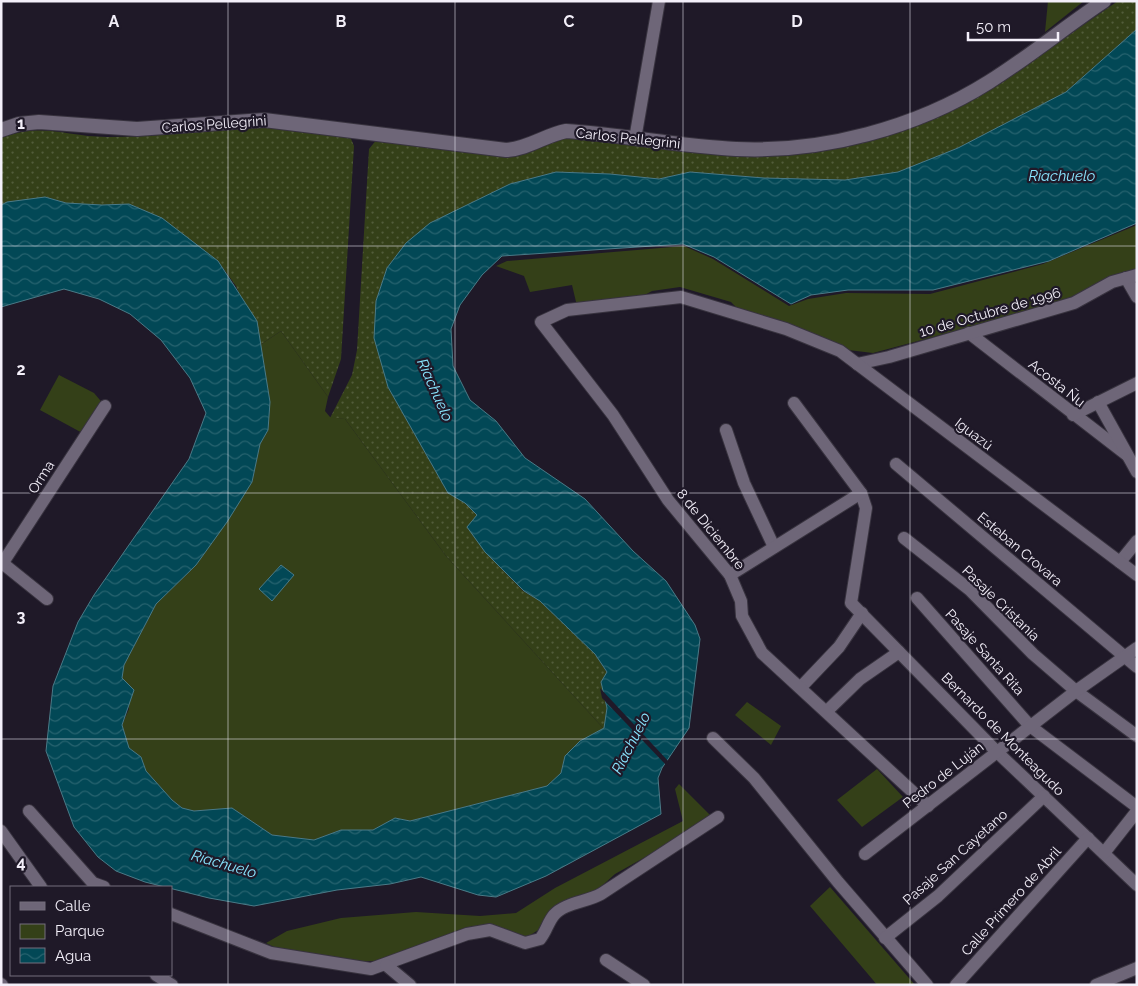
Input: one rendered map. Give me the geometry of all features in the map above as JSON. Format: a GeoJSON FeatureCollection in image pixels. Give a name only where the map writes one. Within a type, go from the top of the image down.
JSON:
{"type":"FeatureCollection","features":[{"type":"Feature","properties":{"kind":"street"},"geometry":{"type":"LineString","coordinates":[[635,139],[659,1]]}},
{"type":"Feature","properties":{"kind":"street","name":"Carlos Pellegrini"},"geometry":{"type":"LineString","coordinates":[[1,130],[19,124],[39,122],[137,129],[264,120],[506,150],[517,149],[566,131],[736,149],[788,148],[836,141],[889,127],[955,101],[990,82],[1104,1]]}},
{"type":"Feature","properties":{"kind":"street"},"geometry":{"type":"LineString","coordinates":[[1132,277],[1137,297]]}},
{"type":"Feature","properties":{"kind":"street","name":"10 de Octubre de 1996"},"geometry":{"type":"LineString","coordinates":[[858,364],[889,357],[1074,303],[1112,282],[1132,277]]}},
{"type":"Feature","properties":{"kind":"street","name":"Iguazú"},"geometry":{"type":"LineString","coordinates":[[541,322],[567,310],[681,297],[786,329],[840,351],[1137,575]]}},
{"type":"Feature","properties":{"kind":"street","name":"8 de Diciembre"},"geometry":{"type":"LineString","coordinates":[[541,322],[613,415],[649,475],[730,575],[741,601],[742,616],[762,653],[928,806]]}},
{"type":"Feature","properties":{"kind":"street","name":"Acosta Ñu"},"geometry":{"type":"LineString","coordinates":[[969,334],[1127,455]]}},
{"type":"Feature","properties":{"kind":"street"},"geometry":{"type":"LineString","coordinates":[[1073,415],[1137,383]]}},
{"type":"Feature","properties":{"kind":"street","name":"Acosta Ñu"},"geometry":{"type":"LineString","coordinates":[[1098,402],[1137,472]]}},
{"type":"Feature","properties":{"kind":"street"},"geometry":{"type":"LineString","coordinates":[[730,575],[861,493],[794,403]]}},
{"type":"Feature","properties":{"kind":"street","name":"Orma"},"geometry":{"type":"LineString","coordinates":[[2,563],[104,406]]}},
{"type":"Feature","properties":{"kind":"street"},"geometry":{"type":"LineString","coordinates":[[726,430],[744,482],[774,546]]}},
{"type":"Feature","properties":{"kind":"street","name":"Esteban Crovara"},"geometry":{"type":"LineString","coordinates":[[896,464],[1137,666]]}},
{"type":"Feature","properties":{"kind":"street","name":"Bernardo de Monteagudo"},"geometry":{"type":"LineString","coordinates":[[861,493],[866,508],[851,603],[997,752],[1137,884]]}},
{"type":"Feature","properties":{"kind":"street","name":"Pasaje Cristanía"},"geometry":{"type":"LineString","coordinates":[[904,538],[970,590],[1033,654],[1076,691],[1137,736]]}},
{"type":"Feature","properties":{"kind":"street"},"geometry":{"type":"LineString","coordinates":[[1120,562],[1137,541]]}},
{"type":"Feature","properties":{"kind":"street"},"geometry":{"type":"LineString","coordinates":[[2,563],[47,599]]}},
{"type":"Feature","properties":{"kind":"street","name":"Pasaje Santa Rita"},"geometry":{"type":"LineString","coordinates":[[917,598],[1030,726],[1137,807]]}},
{"type":"Feature","properties":{"kind":"street"},"geometry":{"type":"LineString","coordinates":[[801,687],[839,647],[862,613]]}},
{"type":"Feature","properties":{"kind":"street","name":"Pedro de Luján"},"geometry":{"type":"LineString","coordinates":[[865,854],[1076,691],[1137,648]]}},
{"type":"Feature","properties":{"kind":"street"},"geometry":{"type":"LineString","coordinates":[[827,711],[860,680],[899,652]]}},
{"type":"Feature","properties":{"kind":"street"},"geometry":{"type":"LineString","coordinates":[[713,738],[754,778],[927,985]]}},
{"type":"Feature","properties":{"kind":"street","name":"Pasaje San Cayetano"},"geometry":{"type":"LineString","coordinates":[[886,938],[938,896],[1044,796]]}},
{"type":"Feature","properties":{"kind":"street"},"geometry":{"type":"LineString","coordinates":[[29,811],[93,883],[101,886]]}},
{"type":"Feature","properties":{"kind":"street"},"geometry":{"type":"LineString","coordinates":[[1104,853],[1137,811]]}},
{"type":"Feature","properties":{"kind":"street"},"geometry":{"type":"LineString","coordinates":[[172,914],[271,953],[371,969],[468,934],[490,930],[525,943],[540,939],[554,915],[568,905],[588,901],[601,894],[718,817]]}},
{"type":"Feature","properties":{"kind":"street"},"geometry":{"type":"LineString","coordinates":[[1,831],[40,886]]}},
{"type":"Feature","properties":{"kind":"street","name":"Calle Primero de Abril"},"geometry":{"type":"LineString","coordinates":[[956,985],[1088,838]]}},
{"type":"Feature","properties":{"kind":"street"},"geometry":{"type":"LineString","coordinates":[[606,960],[644,985]]}},
{"type":"Feature","properties":{"kind":"street"},"geometry":{"type":"LineString","coordinates":[[386,965],[410,985]]}},
{"type":"Feature","properties":{"kind":"street"},"geometry":{"type":"LineString","coordinates":[[1096,985],[1137,968]]}},
{"type":"Feature","properties":{"kind":"street"},"geometry":{"type":"LineString","coordinates":[[1120,975],[1131,985]]}},
{"type":"Feature","properties":{"kind":"street"},"geometry":{"type":"LineString","coordinates":[[158,976],[172,985]]}},
{"type":"Feature","properties":{"kind":"green space"},"geometry":{"type":"Polygon","coordinates":[[[1048,1],[1084,1],[1045,32],[1048,1]]]}},
{"type":"Feature","properties":{"kind":"green space"},"geometry":{"type":"Polygon","coordinates":[[[1118,1],[1137,1],[1137,29],[1066,92],[958,148],[898,172],[845,180],[764,178],[690,172],[659,179],[610,174],[556,172],[510,184],[471,204],[406,243],[387,268],[376,301],[388,387],[448,493],[465,503],[477,515],[485,552],[523,591],[540,601],[595,654],[607,673],[601,682],[607,708],[604,729],[446,556],[345,419],[330,418],[352,375],[357,350],[369,149],[378,138],[491,153],[558,137],[738,152],[836,145],[1008,77],[1118,1]]]}},
{"type":"Feature","properties":{"kind":"green space"},"geometry":{"type":"Polygon","coordinates":[[[267,126],[349,134],[354,146],[341,359],[328,397],[281,331],[260,345],[236,286],[218,261],[162,219],[129,204],[66,203],[45,197],[1,205],[1,138],[16,133],[43,131],[127,137],[267,126]]]}},
{"type":"Feature","properties":{"kind":"green space"},"geometry":{"type":"Polygon","coordinates":[[[1137,225],[1137,271],[1068,301],[873,353],[848,350],[738,309],[731,302],[680,287],[652,291],[641,297],[577,306],[572,285],[530,292],[524,276],[496,266],[507,261],[684,246],[713,259],[789,306],[808,299],[846,293],[930,294],[1043,264],[1137,225]]]}},
{"type":"Feature","properties":{"kind":"green space"},"geometry":{"type":"Polygon","coordinates":[[[281,331],[328,397],[325,411],[330,417],[345,419],[446,556],[604,729],[580,741],[565,756],[561,773],[547,786],[410,821],[395,818],[373,830],[341,830],[314,840],[272,835],[232,808],[194,811],[182,808],[172,800],[146,771],[141,757],[129,748],[122,725],[129,709],[122,678],[124,665],[156,604],[196,565],[252,482],[260,444],[268,430],[270,402],[260,345],[281,331]]]}},
{"type":"Feature","properties":{"kind":"green space"},"geometry":{"type":"Polygon","coordinates":[[[59,375],[94,393],[105,406],[86,435],[40,410],[59,375]]]}},
{"type":"Feature","properties":{"kind":"green space"},"geometry":{"type":"Polygon","coordinates":[[[747,702],[781,726],[771,745],[735,715],[747,702]]]}},
{"type":"Feature","properties":{"kind":"green space"},"geometry":{"type":"Polygon","coordinates":[[[877,769],[903,797],[862,827],[837,800],[877,769]]]}},
{"type":"Feature","properties":{"kind":"green space"},"geometry":{"type":"Polygon","coordinates":[[[679,784],[711,816],[681,837],[615,874],[594,893],[529,936],[518,936],[503,928],[379,961],[361,961],[280,950],[266,943],[287,931],[341,918],[416,912],[480,916],[516,913],[555,888],[683,821],[675,789],[679,784]]]}},
{"type":"Feature","properties":{"kind":"green space"},"geometry":{"type":"Polygon","coordinates":[[[830,887],[915,985],[877,985],[810,906],[830,887]]]}},
{"type":"Feature","properties":{"kind":"water","name":"Riachuelo"},"geometry":{"type":"Polygon","coordinates":[[[1137,29],[1137,223],[1049,261],[933,290],[848,290],[811,295],[791,304],[714,257],[683,244],[502,256],[482,275],[460,305],[451,329],[453,366],[470,400],[496,421],[525,458],[585,499],[633,551],[666,581],[695,625],[700,639],[689,728],[662,768],[658,778],[661,814],[546,876],[496,897],[478,895],[421,877],[390,884],[337,890],[254,906],[209,898],[172,889],[172,886],[161,886],[145,882],[116,871],[98,857],[74,827],[46,751],[53,686],[78,622],[94,595],[189,459],[206,413],[190,378],[161,340],[130,314],[99,299],[64,289],[1,307],[1,205],[7,202],[45,197],[66,203],[129,204],[162,218],[218,261],[257,321],[270,402],[268,430],[260,444],[252,482],[227,522],[196,565],[156,604],[124,665],[122,678],[134,690],[122,725],[129,748],[141,757],[146,771],[172,800],[182,808],[194,811],[232,808],[272,835],[314,840],[341,830],[373,830],[395,818],[410,821],[547,786],[561,773],[565,756],[580,741],[604,728],[607,708],[601,682],[607,672],[595,654],[540,601],[524,591],[485,552],[467,527],[477,515],[465,503],[448,493],[388,387],[374,338],[376,301],[387,268],[406,243],[430,223],[510,184],[556,172],[610,174],[659,179],[690,172],[764,178],[845,180],[898,172],[958,148],[1066,92],[1137,29]]]}},
{"type":"Feature","properties":{"kind":"water"},"geometry":{"type":"Polygon","coordinates":[[[281,565],[294,575],[272,601],[259,589],[281,565]]]}},
{"type":"Feature","properties":{"kind":"pier"},"geometry":{"type":"Polygon","coordinates":[[[600,688],[669,762],[667,766],[602,698],[600,688]]]}}]}
